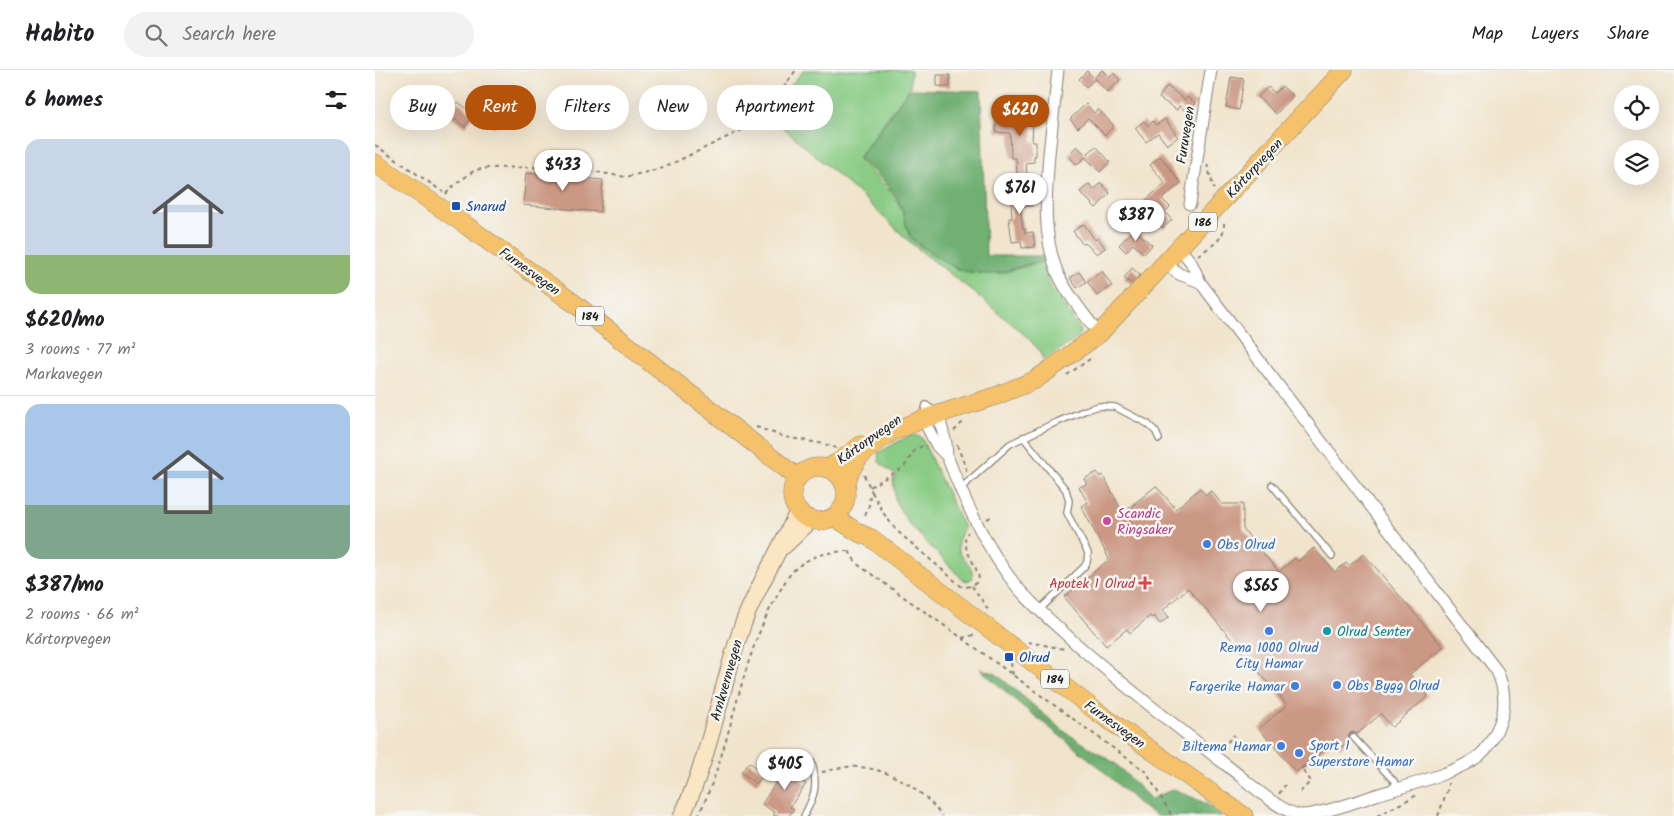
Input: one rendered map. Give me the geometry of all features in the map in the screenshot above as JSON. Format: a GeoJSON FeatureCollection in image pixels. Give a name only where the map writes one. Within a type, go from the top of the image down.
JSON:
{"type":"FeatureCollection","features":[{"type":"Feature","properties":{"kind":"main road","name":"Kårtorpvegen"},"geometry":{"type":"LineString","coordinates":[[828,468],[892,421],[929,412],[1054,366],[1102,336],[1179,248],[1344,70]]}},
{"type":"Feature","properties":{"kind":"main road","name":"Furnesvegen"},"geometry":{"type":"LineString","coordinates":[[375,163],[467,226],[575,304],[798,478]]}},
{"type":"Feature","properties":{"kind":"main road","name":"Kårtorpvegen"},"geometry":{"type":"LineString","coordinates":[[846,487],[852,466],[869,448],[892,432],[929,412]]}},
{"type":"Feature","properties":{"kind":"main road"},"geometry":{"type":"LineString","coordinates":[[821,467],[828,468],[839,475],[846,487],[846,500],[839,512],[823,521],[804,515],[793,500],[792,494],[798,478],[808,470],[821,467]]}},
{"type":"Feature","properties":{"kind":"main road","name":"Furnesvegen"},"geometry":{"type":"LineString","coordinates":[[839,512],[863,526],[871,538],[1096,711],[1243,816]]}},
{"type":"Feature","properties":{"kind":"main road","name":"Arnkvernvegen"},"geometry":{"type":"LineString","coordinates":[[682,816],[699,771],[744,622],[761,583],[780,549],[784,536],[804,515]]}},
{"type":"Feature","properties":{"kind":"street"},"geometry":{"type":"LineString","coordinates":[[1058,70],[1046,188],[1046,230],[1058,274],[1065,287],[1102,336]]}},
{"type":"Feature","properties":{"kind":"street","name":"Furuvegen"},"geometry":{"type":"LineString","coordinates":[[1190,204],[1211,70]]}},
{"type":"Feature","properties":{"kind":"street"},"geometry":{"type":"LineString","coordinates":[[929,412],[946,443],[947,456],[977,525],[999,562],[1015,584],[1039,610],[1105,668],[1170,722],[1275,803],[1299,815],[1316,814],[1397,789],[1468,763],[1481,754],[1495,735],[1503,715],[1505,697],[1503,684],[1492,664],[1200,282],[1191,262],[1179,248]]}},
{"type":"Feature","properties":{"kind":"street"},"geometry":{"type":"LineString","coordinates":[[1166,263],[1179,274],[1200,282]]}},
{"type":"Feature","properties":{"kind":"street"},"geometry":{"type":"LineString","coordinates":[[929,412],[937,446],[947,456]]}},
{"type":"Feature","properties":{"kind":"lane"},"geometry":{"type":"LineString","coordinates":[[961,488],[1010,444],[1086,410],[1106,406],[1115,407],[1149,424],[1159,439]]}},
{"type":"Feature","properties":{"kind":"lane"},"geometry":{"type":"LineString","coordinates":[[1023,437],[1064,485],[1069,501],[1067,513],[1088,553],[1087,562],[1084,567],[1039,610]]}},
{"type":"Feature","properties":{"kind":"lane"},"geometry":{"type":"LineString","coordinates":[[1272,486],[1332,556]]}},
{"type":"Feature","properties":{"kind":"lane"},"geometry":{"type":"LineString","coordinates":[[1353,737],[1394,781],[1397,789]]}},
{"type":"Feature","properties":{"kind":"lane"},"geometry":{"type":"LineString","coordinates":[[805,816],[815,792],[815,774],[812,763]]}},
{"type":"Feature","properties":{"kind":"path"},"geometry":{"type":"LineString","coordinates":[[446,194],[453,186],[475,170],[488,168],[549,167],[584,170],[625,177],[663,168],[742,130],[764,116],[795,70]]}},
{"type":"Feature","properties":{"kind":"path"},"geometry":{"type":"LineString","coordinates":[[1197,151],[1201,153],[1206,162],[1216,193]]}},
{"type":"Feature","properties":{"kind":"path"},"geometry":{"type":"LineString","coordinates":[[1198,255],[1220,240],[1224,230],[1224,223]]}},
{"type":"Feature","properties":{"kind":"path"},"geometry":{"type":"LineString","coordinates":[[954,431],[970,480]]}},
{"type":"Feature","properties":{"kind":"path"},"geometry":{"type":"LineString","coordinates":[[928,442],[915,450],[904,467],[870,487],[895,530],[961,586],[973,586],[979,579],[978,569],[966,549],[966,534],[993,516]]}},
{"type":"Feature","properties":{"kind":"path"},"geometry":{"type":"LineString","coordinates":[[865,518],[870,493],[872,492]]}},
{"type":"Feature","properties":{"kind":"path"},"geometry":{"type":"LineString","coordinates":[[698,816],[719,764],[759,632],[787,580],[793,571],[814,557],[832,552],[849,551],[857,564],[1145,772],[1172,816]]}},
{"type":"Feature","properties":{"kind":"path"},"geometry":{"type":"LineString","coordinates":[[973,586],[991,614]]}},
{"type":"Feature","properties":{"kind":"path"},"geometry":{"type":"LineString","coordinates":[[1027,641],[1071,650]]}},
{"type":"Feature","properties":{"kind":"path"},"geometry":{"type":"LineString","coordinates":[[1011,661],[1013,677]]}},
{"type":"Feature","properties":{"kind":"path"},"geometry":{"type":"LineString","coordinates":[[1219,752],[1234,735]]}},
{"type":"Feature","properties":{"kind":"path"},"geometry":{"type":"LineString","coordinates":[[1300,792],[1311,781],[1301,769],[1310,760],[1318,764]]}},
{"type":"Feature","properties":{"kind":"path"},"geometry":{"type":"LineString","coordinates":[[815,774],[845,767],[881,772],[902,780],[917,789],[941,816]]}},
{"type":"Feature","properties":{"kind":"path"},"geometry":{"type":"LineString","coordinates":[[1438,816],[1448,788],[1448,782]]}},
{"type":"Feature","properties":{"kind":"path"},"geometry":{"type":"LineString","coordinates":[[1278,796],[1285,785]]}},
{"type":"Feature","properties":{"kind":"path"},"geometry":{"type":"LineString","coordinates":[[1377,816],[1425,791]]}},
{"type":"Feature","properties":{"kind":"green space"},"geometry":{"type":"Polygon","coordinates":[[[804,70],[911,70],[910,87],[858,158],[898,202],[905,218],[909,236],[917,244],[955,268],[987,274],[1002,273],[1039,262],[1052,289],[1079,328],[1078,338],[1043,360],[1039,350],[1027,337],[912,244],[866,200],[786,130],[833,130],[833,85],[791,85],[804,70]]]}},
{"type":"Feature","properties":{"kind":"green space"},"geometry":{"type":"Polygon","coordinates":[[[910,89],[981,91],[986,256],[1047,256],[1046,262],[987,274],[964,271],[935,256],[910,235],[900,204],[894,194],[859,158],[910,89]]]}},
{"type":"Feature","properties":{"kind":"green space"},"geometry":{"type":"Polygon","coordinates":[[[910,435],[921,437],[964,528],[958,541],[958,548],[971,569],[971,579],[967,581],[962,579],[909,524],[896,503],[893,480],[896,476],[879,462],[878,453],[910,435]]]}},
{"type":"Feature","properties":{"kind":"green space"},"geometry":{"type":"Polygon","coordinates":[[[980,669],[995,673],[1065,732],[1116,764],[1151,799],[1174,789],[1207,804],[1222,816],[1157,816],[1141,806],[1098,766],[1021,705],[980,669]]]}},
{"type":"Feature","properties":{"kind":"building"},"geometry":{"type":"Polygon","coordinates":[[[1102,70],[1109,77],[1113,73],[1120,80],[1107,92],[1094,78],[1102,70]]]}},
{"type":"Feature","properties":{"kind":"building"},"geometry":{"type":"Polygon","coordinates":[[[1087,71],[1095,79],[1086,87],[1079,79],[1087,71]]]}},
{"type":"Feature","properties":{"kind":"building"},"geometry":{"type":"Polygon","coordinates":[[[937,75],[950,75],[950,87],[937,86],[937,75]]]}},
{"type":"Feature","properties":{"kind":"building"},"geometry":{"type":"Polygon","coordinates":[[[1231,77],[1244,79],[1239,110],[1226,107],[1231,77]]]}},
{"type":"Feature","properties":{"kind":"building"},"geometry":{"type":"Polygon","coordinates":[[[1167,86],[1185,100],[1187,97],[1196,103],[1189,113],[1179,106],[1177,110],[1159,98],[1167,86]]]}},
{"type":"Feature","properties":{"kind":"building"},"geometry":{"type":"Polygon","coordinates":[[[1282,86],[1293,96],[1276,114],[1258,97],[1268,87],[1275,93],[1282,86]]]}},
{"type":"Feature","properties":{"kind":"building"},"geometry":{"type":"Polygon","coordinates":[[[458,102],[465,107],[465,127],[455,120],[455,106],[458,102]]]}},
{"type":"Feature","properties":{"kind":"building"},"geometry":{"type":"Polygon","coordinates":[[[1013,102],[1027,103],[1026,120],[1033,121],[1032,142],[1036,142],[1036,156],[1034,156],[1034,162],[1026,163],[1027,175],[1017,175],[1016,158],[1011,158],[1010,133],[996,132],[996,119],[1012,120],[1013,102]]]}},
{"type":"Feature","properties":{"kind":"building"},"geometry":{"type":"Polygon","coordinates":[[[1086,104],[1094,113],[1098,109],[1114,126],[1105,135],[1088,118],[1078,128],[1070,119],[1086,104]]]}},
{"type":"Feature","properties":{"kind":"building"},"geometry":{"type":"Polygon","coordinates":[[[1165,119],[1178,137],[1167,145],[1158,133],[1146,142],[1135,128],[1144,121],[1148,126],[1153,121],[1156,125],[1165,119]]]}},
{"type":"Feature","properties":{"kind":"building"},"geometry":{"type":"Polygon","coordinates":[[[1077,146],[1086,155],[1096,146],[1110,162],[1100,172],[1085,157],[1077,165],[1068,155],[1077,146]]]}},
{"type":"Feature","properties":{"kind":"building"},"geometry":{"type":"Polygon","coordinates":[[[1160,156],[1181,183],[1162,199],[1170,207],[1165,212],[1172,220],[1163,228],[1156,220],[1158,218],[1144,202],[1165,183],[1150,165],[1160,156]]]}},
{"type":"Feature","properties":{"kind":"building"},"geometry":{"type":"Polygon","coordinates":[[[526,173],[603,180],[600,212],[523,205],[526,173]]]}},
{"type":"Feature","properties":{"kind":"building"},"geometry":{"type":"Polygon","coordinates":[[[1010,181],[1023,181],[1023,190],[1026,190],[1027,195],[1032,195],[1032,206],[1020,206],[1023,229],[1025,229],[1025,233],[1033,232],[1035,247],[1022,248],[1021,241],[1012,242],[1009,218],[1012,218],[1010,181]]]}},
{"type":"Feature","properties":{"kind":"building"},"geometry":{"type":"Polygon","coordinates":[[[1101,183],[1110,193],[1096,208],[1080,192],[1089,184],[1094,190],[1101,183]]]}},
{"type":"Feature","properties":{"kind":"building"},"geometry":{"type":"Polygon","coordinates":[[[1084,224],[1095,240],[1098,238],[1105,248],[1097,254],[1085,243],[1083,245],[1073,231],[1084,224]]]}},
{"type":"Feature","properties":{"kind":"building"},"geometry":{"type":"Polygon","coordinates":[[[1134,229],[1152,245],[1144,254],[1133,244],[1126,252],[1119,245],[1134,229]]]}},
{"type":"Feature","properties":{"kind":"building"},"geometry":{"type":"Polygon","coordinates":[[[1132,268],[1140,275],[1131,284],[1124,278],[1132,268]]]}},
{"type":"Feature","properties":{"kind":"building"},"geometry":{"type":"Polygon","coordinates":[[[1102,271],[1112,286],[1097,296],[1087,281],[1102,271]]]}},
{"type":"Feature","properties":{"kind":"building"},"geometry":{"type":"Polygon","coordinates":[[[1079,272],[1086,282],[1077,288],[1070,278],[1079,272]]]}},
{"type":"Feature","properties":{"kind":"building","name":"Olrud Senter"},"geometry":{"type":"Polygon","coordinates":[[[1097,472],[1100,477],[1103,475],[1123,513],[1156,486],[1176,509],[1200,488],[1206,495],[1211,491],[1222,504],[1243,504],[1243,529],[1279,572],[1295,558],[1298,561],[1314,548],[1335,572],[1346,563],[1349,566],[1364,554],[1443,647],[1410,674],[1428,696],[1392,727],[1381,714],[1357,734],[1354,732],[1350,733],[1348,736],[1350,740],[1340,748],[1334,740],[1296,772],[1259,729],[1287,705],[1188,588],[1163,610],[1169,617],[1160,624],[1154,616],[1152,618],[1150,616],[1130,633],[1127,629],[1106,646],[1064,597],[1109,559],[1081,506],[1088,503],[1079,487],[1087,484],[1084,479],[1097,472]]]}},
{"type":"Feature","properties":{"kind":"building"},"geometry":{"type":"Polygon","coordinates":[[[749,762],[764,774],[756,784],[741,772],[749,762]]]}},
{"type":"Feature","properties":{"kind":"building"},"geometry":{"type":"Polygon","coordinates":[[[789,762],[805,773],[800,780],[806,784],[790,807],[794,809],[789,816],[773,816],[775,813],[762,804],[789,762]]]}},
{"type":"Feature","properties":{"kind":"place","name":"Snarud"},"geometry":{"type":"Point","coordinates":[456,206]}},
{"type":"Feature","properties":{"kind":"place","name":"Scandic Ringsaker"},"geometry":{"type":"Point","coordinates":[1107,521]}},
{"type":"Feature","properties":{"kind":"place","name":"Obs Olrud"},"geometry":{"type":"Point","coordinates":[1207,544]}},
{"type":"Feature","properties":{"kind":"place","name":"Apotek 1 Olrud"},"geometry":{"type":"Point","coordinates":[1145,583]}},
{"type":"Feature","properties":{"kind":"place","name":"Rema 1000 Olrud City Hamar"},"geometry":{"type":"Point","coordinates":[1269,631]}},
{"type":"Feature","properties":{"kind":"place","name":"Olrud Senter"},"geometry":{"type":"Point","coordinates":[1327,631]}},
{"type":"Feature","properties":{"kind":"place","name":"Olrud"},"geometry":{"type":"Point","coordinates":[1009,657]}},
{"type":"Feature","properties":{"kind":"place","name":"Obs Bygg Olrud"},"geometry":{"type":"Point","coordinates":[1337,685]}},
{"type":"Feature","properties":{"kind":"place","name":"Fargerike Hamar"},"geometry":{"type":"Point","coordinates":[1295,686]}},
{"type":"Feature","properties":{"kind":"place","name":"Biltema Hamar"},"geometry":{"type":"Point","coordinates":[1281,746]}},
{"type":"Feature","properties":{"kind":"place","name":"Sport 1 Superstore Hamar"},"geometry":{"type":"Point","coordinates":[1299,753]}}]}
